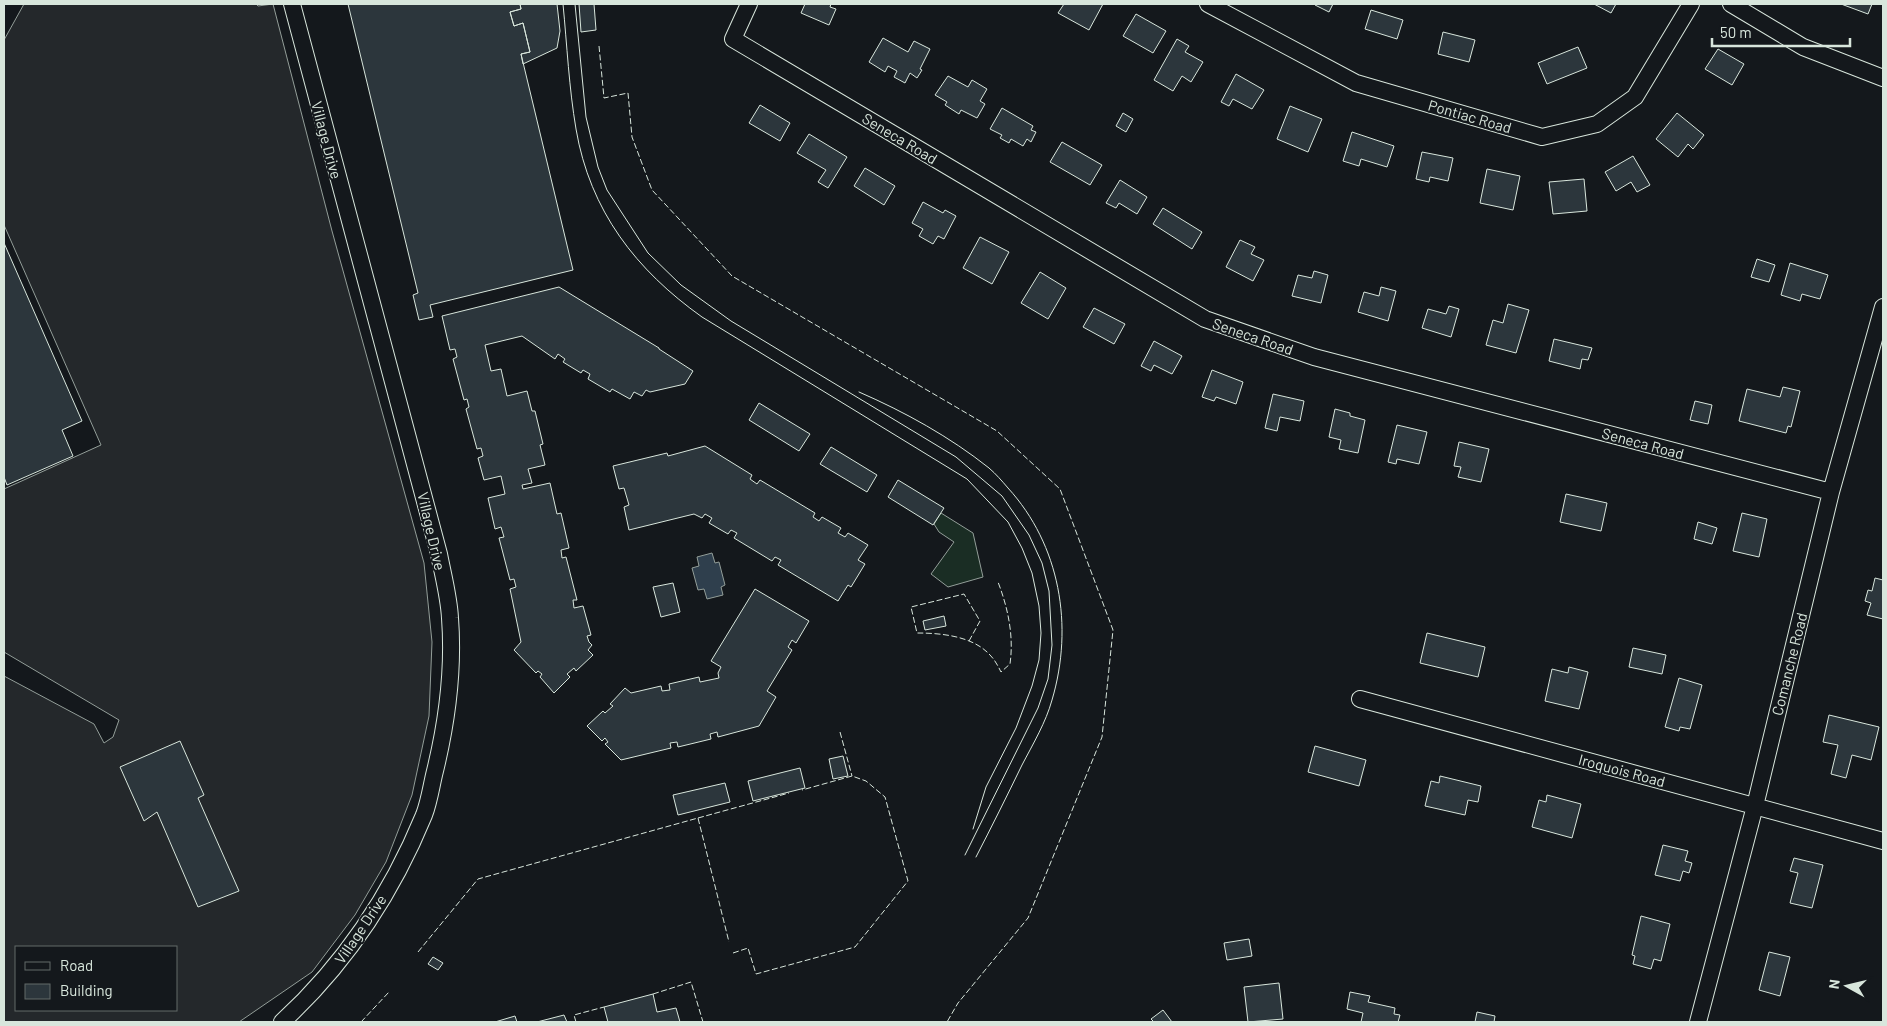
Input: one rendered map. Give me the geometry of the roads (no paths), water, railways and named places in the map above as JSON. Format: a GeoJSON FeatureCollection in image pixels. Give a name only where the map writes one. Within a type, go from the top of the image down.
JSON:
{"type":"FeatureCollection","features":[{"type":"Feature","properties":{"kind":"street","name":"Seneca Road"},"geometry":{"type":"LineString","coordinates":[[749,4],[733,39],[1205,319],[1314,357],[1831,492]]}},
{"type":"Feature","properties":{"kind":"street","name":"Pontiac Road"},"geometry":{"type":"LineString","coordinates":[[1208,4],[1356,83],[1542,137],[1596,124],[1635,97],[1691,4]]}},
{"type":"Feature","properties":{"kind":"street"},"geometry":{"type":"LineString","coordinates":[[1731,4],[1803,47],[1883,78]]}},
{"type":"Feature","properties":{"kind":"street","name":"Village Drive"},"geometry":{"type":"LineString","coordinates":[[282,1022],[309,998],[340,960],[370,919],[402,865],[425,813],[442,740],[451,683],[450,617],[439,554],[291,5]]}},
{"type":"Feature","properties":{"kind":"street","name":"Comanche Road"},"geometry":{"type":"LineString","coordinates":[[1698,1022],[1754,806],[1831,492],[1883,307]]}},
{"type":"Feature","properties":{"kind":"street","name":"Iroquois Road"},"geometry":{"type":"LineString","coordinates":[[1360,699],[1883,841]]}},
{"type":"Feature","properties":{"kind":"water"},"geometry":{"type":"Polygon","coordinates":[[[712,553],[715,563],[719,562],[725,585],[721,587],[723,595],[707,599],[704,589],[698,590],[692,568],[699,566],[697,557],[712,553]]]}},
{"type":"Feature","properties":{"kind":"tram line"},"geometry":{"type":"LineString","coordinates":[[563,4],[572,98],[576,129],[583,159],[592,186],[605,212],[637,258],[678,299],[702,317],[967,479],[1008,522],[1022,548],[1032,573],[1039,606],[1041,633],[1039,660],[1032,686],[1016,728],[986,787],[973,829]]}},
{"type":"Feature","properties":{"kind":"tram line"},"geometry":{"type":"LineString","coordinates":[[575,4],[586,117],[598,167],[607,190],[648,253],[681,285],[731,321],[956,457],[1002,496],[1029,535],[1042,563],[1049,591],[1052,645],[1048,679],[1038,708],[965,855]]}},
{"type":"Feature","properties":{"kind":"tram line"},"geometry":{"type":"LineString","coordinates":[[859,392],[927,426],[989,468],[1026,510],[1040,535],[1051,561],[1058,588],[1062,644],[1059,672],[1052,700],[1039,733],[976,857]]}}]}
